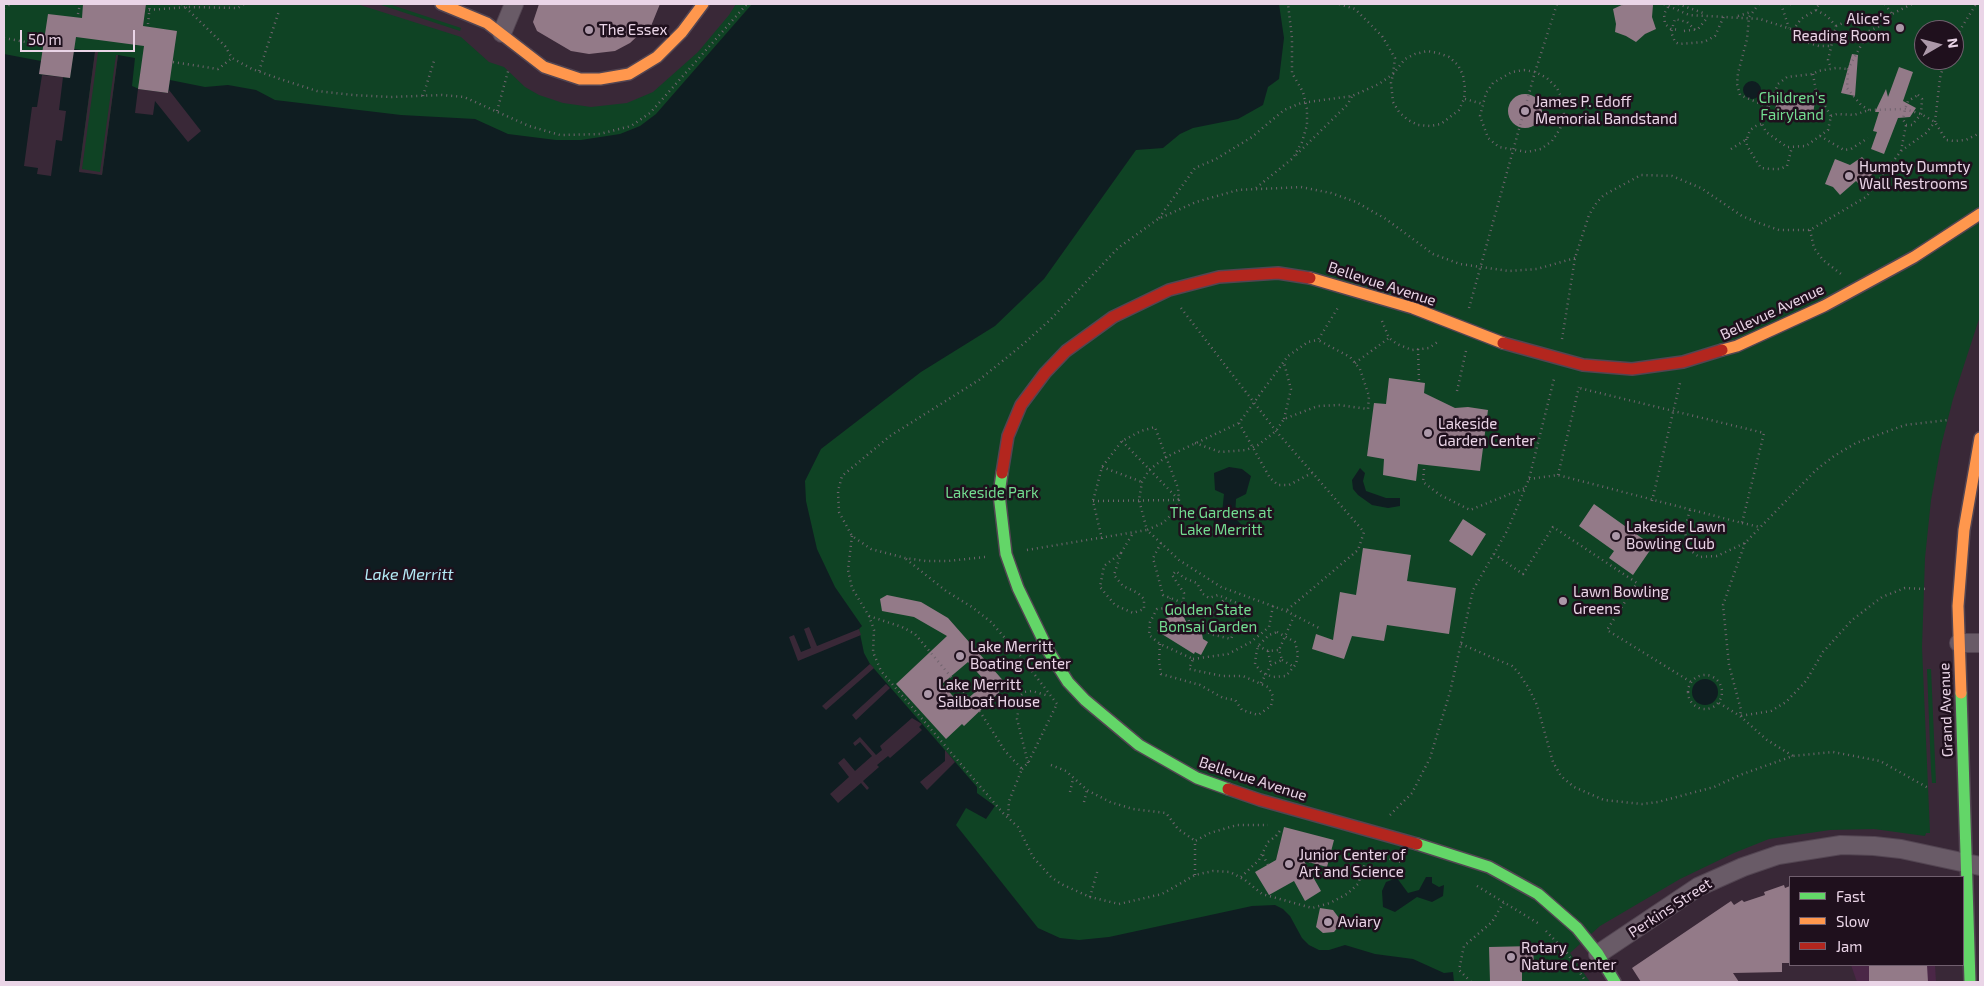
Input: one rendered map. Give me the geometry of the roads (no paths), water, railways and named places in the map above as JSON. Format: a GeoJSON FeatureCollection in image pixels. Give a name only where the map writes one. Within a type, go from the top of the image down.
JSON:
{"type":"FeatureCollection","features":[{"type":"Feature","properties":{"kind":"street"},"geometry":{"type":"LineString","coordinates":[[442,4],[476,16],[502,33],[544,67],[560,74],[580,79],[600,79],[629,74],[658,57],[682,32],[703,4]]}},
{"type":"Feature","properties":{"kind":"street"},"geometry":{"type":"LineString","coordinates":[[502,33],[514,4]]}},
{"type":"Feature","properties":{"kind":"street","name":"Bellevue Avenue"},"geometry":{"type":"LineString","coordinates":[[1615,982],[1598,954],[1558,910],[1514,879],[1489,867],[1441,851],[1260,800],[1197,778],[1169,764],[1113,726],[1068,682],[1049,652],[1018,588],[1006,554],[999,494],[1008,436],[1021,405],[1045,373],[1066,351],[1113,317],[1169,290],[1211,279],[1248,274],[1278,273],[1322,280],[1413,308],[1496,342],[1583,365],[1632,369],[1683,362],[1737,346],[1854,290],[1914,257],[1980,214]]}},
{"type":"Feature","properties":{"kind":"street","name":"Grand Avenue"},"geometry":{"type":"LineString","coordinates":[[1970,982],[1973,864],[1959,643],[1959,600],[1964,530],[1980,438]]}},
{"type":"Feature","properties":{"kind":"street"},"geometry":{"type":"LineString","coordinates":[[1959,643],[1980,644]]}},
{"type":"Feature","properties":{"kind":"street","name":"Perkins Street"},"geometry":{"type":"LineString","coordinates":[[1598,954],[1698,887],[1743,867],[1778,855],[1841,845],[1874,846],[1902,849],[1973,864]]}},
{"type":"Feature","properties":{"kind":"water","name":"Lake Merritt"},"geometry":{"type":"Polygon","coordinates":[[[752,4],[1279,4],[1284,38],[1279,79],[1268,87],[1263,105],[1238,119],[1193,128],[1180,134],[1163,148],[1136,150],[1044,279],[995,326],[921,372],[821,449],[805,481],[806,501],[817,549],[835,587],[862,626],[859,629],[864,653],[870,664],[977,787],[977,793],[995,806],[986,819],[966,808],[956,825],[1038,928],[1060,938],[1079,940],[1109,937],[1252,906],[1275,905],[1283,909],[1290,916],[1302,938],[1309,945],[1319,950],[1329,950],[1345,945],[1375,954],[1413,959],[1444,973],[1453,972],[1454,982],[4,982],[4,54],[41,61],[40,74],[70,78],[74,49],[95,52],[79,171],[102,175],[118,55],[135,58],[132,86],[139,89],[168,93],[170,80],[205,87],[228,85],[256,90],[275,100],[401,115],[475,119],[508,134],[556,140],[581,140],[620,134],[640,126],[656,114],[752,4]]]}},
{"type":"Feature","properties":{"kind":"water"},"geometry":{"type":"Polygon","coordinates":[[[1752,81],[1758,84],[1761,90],[1758,96],[1752,99],[1746,96],[1743,90],[1746,84],[1752,81]]]}},
{"type":"Feature","properties":{"kind":"water"},"geometry":{"type":"Polygon","coordinates":[[[1229,467],[1242,469],[1251,476],[1246,494],[1236,499],[1235,518],[1242,525],[1234,532],[1216,530],[1212,515],[1222,513],[1224,494],[1215,490],[1214,473],[1229,467]]]}},
{"type":"Feature","properties":{"kind":"water"},"geometry":{"type":"Polygon","coordinates":[[[1360,468],[1365,473],[1363,481],[1366,491],[1386,498],[1400,498],[1400,506],[1388,508],[1372,505],[1358,495],[1353,489],[1352,480],[1360,468]]]}},
{"type":"Feature","properties":{"kind":"water"},"geometry":{"type":"Polygon","coordinates":[[[1705,679],[1714,683],[1718,692],[1714,701],[1705,705],[1696,701],[1692,692],[1696,683],[1705,679]]]}},
{"type":"Feature","properties":{"kind":"water"},"geometry":{"type":"Polygon","coordinates":[[[1426,877],[1432,877],[1432,883],[1439,887],[1444,885],[1443,896],[1432,902],[1417,897],[1395,912],[1383,907],[1382,891],[1386,882],[1397,878],[1408,893],[1419,890],[1426,877]]]}},
{"type":"Feature","properties":{"kind":"place","name":"Alice's Reading Room"},"geometry":{"type":"Point","coordinates":[1900,28]}},
{"type":"Feature","properties":{"kind":"place","name":"The Essex"},"geometry":{"type":"Point","coordinates":[589,30]}},
{"type":"Feature","properties":{"kind":"place","name":"James P. Edoff Memorial Bandstand"},"geometry":{"type":"Point","coordinates":[1525,111]}},
{"type":"Feature","properties":{"kind":"place","name":"Humpty Dumpty Wall Restrooms"},"geometry":{"type":"Point","coordinates":[1849,176]}},
{"type":"Feature","properties":{"kind":"place","name":"Lakeside Garden Center"},"geometry":{"type":"Point","coordinates":[1428,433]}},
{"type":"Feature","properties":{"kind":"place","name":"Lakeside Lawn Bowling Club"},"geometry":{"type":"Point","coordinates":[1616,536]}},
{"type":"Feature","properties":{"kind":"place","name":"Lawn Bowling Greens"},"geometry":{"type":"Point","coordinates":[1563,601]}},
{"type":"Feature","properties":{"kind":"place","name":"Lake Merritt Boating Center"},"geometry":{"type":"Point","coordinates":[960,656]}},
{"type":"Feature","properties":{"kind":"place","name":"Lake Merritt Sailboat House"},"geometry":{"type":"Point","coordinates":[928,694]}},
{"type":"Feature","properties":{"kind":"place","name":"Junior Center of Art and Science"},"geometry":{"type":"Point","coordinates":[1289,864]}},
{"type":"Feature","properties":{"kind":"place","name":"Aviary"},"geometry":{"type":"Point","coordinates":[1328,922]}},
{"type":"Feature","properties":{"kind":"place","name":"Rotary Nature Center"},"geometry":{"type":"Point","coordinates":[1511,957]}},
{"type":"Feature","properties":{"kind":"park label","name":"Children's Fairyland"},"geometry":{"type":"Point","coordinates":[1792,106]}},
{"type":"Feature","properties":{"kind":"park label","name":"Lakeside Park"},"geometry":{"type":"Point","coordinates":[992,493]}},
{"type":"Feature","properties":{"kind":"park label","name":"The Gardens at Lake Merritt"},"geometry":{"type":"Point","coordinates":[1221,522]}},
{"type":"Feature","properties":{"kind":"park label","name":"Golden State Bonsai Garden"},"geometry":{"type":"Point","coordinates":[1208,618]}}]}
